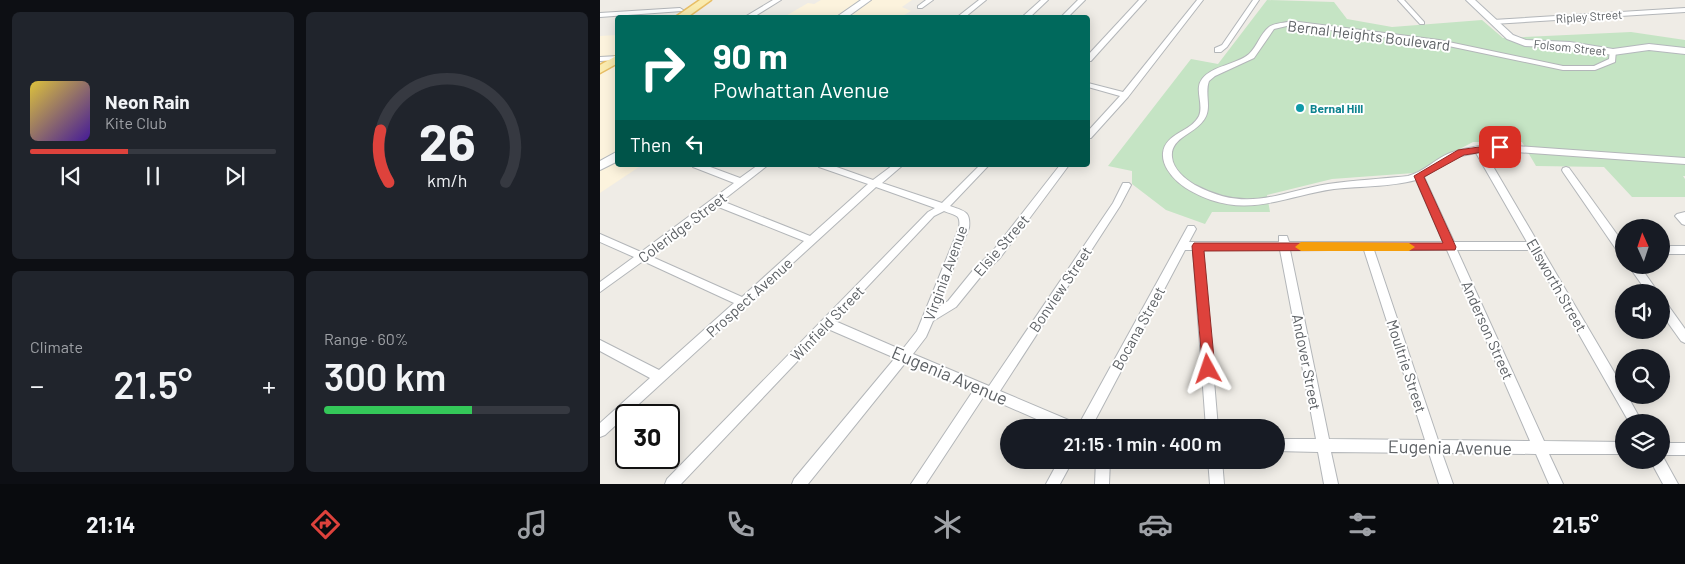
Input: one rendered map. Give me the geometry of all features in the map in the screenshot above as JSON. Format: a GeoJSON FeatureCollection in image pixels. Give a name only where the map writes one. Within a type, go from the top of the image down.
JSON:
{"type":"FeatureCollection","features":[{"type":"Feature","properties":{"kind":"main road"},"geometry":{"type":"LineString","coordinates":[[680,14],[695,0]]}},
{"type":"Feature","properties":{"kind":"main road"},"geometry":{"type":"LineString","coordinates":[[680,14],[706,0]]}},
{"type":"Feature","properties":{"kind":"main road"},"geometry":{"type":"LineString","coordinates":[[601,62],[615,52]]}},
{"type":"Feature","properties":{"kind":"main road"},"geometry":{"type":"LineString","coordinates":[[601,62],[615,58]]}},
{"type":"Feature","properties":{"kind":"street"},"geometry":{"type":"LineString","coordinates":[[751,15],[778,0]]}},
{"type":"Feature","properties":{"kind":"street"},"geometry":{"type":"LineString","coordinates":[[844,15],[867,0]]}},
{"type":"Feature","properties":{"kind":"street"},"geometry":{"type":"LineString","coordinates":[[920,7],[930,0]]}},
{"type":"Feature","properties":{"kind":"street"},"geometry":{"type":"LineString","coordinates":[[963,15],[982,0]]}},
{"type":"Feature","properties":{"kind":"street"},"geometry":{"type":"LineString","coordinates":[[1028,15],[1045,0]]}},
{"type":"Feature","properties":{"kind":"street"},"geometry":{"type":"LineString","coordinates":[[1066,15],[1082,0]]}},
{"type":"Feature","properties":{"kind":"street"},"geometry":{"type":"LineString","coordinates":[[1090,57],[1143,0]]}},
{"type":"Feature","properties":{"kind":"street"},"geometry":{"type":"LineString","coordinates":[[1090,134],[1125,95],[1200,0]]}},
{"type":"Feature","properties":{"kind":"street"},"geometry":{"type":"LineString","coordinates":[[1218,50],[1225,46],[1256,0]]}},
{"type":"Feature","properties":{"kind":"street"},"geometry":{"type":"LineString","coordinates":[[1401,0],[1422,23]]}},
{"type":"Feature","properties":{"kind":"street","name":"Folsom Street"},"geometry":{"type":"LineString","coordinates":[[1470,0],[1510,37],[1519,41],[1614,52],[1649,47],[1685,51]]}},
{"type":"Feature","properties":{"kind":"street","name":"Ripley Street"},"geometry":{"type":"LineString","coordinates":[[1493,22],[1685,10]]}},
{"type":"Feature","properties":{"kind":"street"},"geometry":{"type":"LineString","coordinates":[[600,15],[680,14]]}},
{"type":"Feature","properties":{"kind":"street","name":"Bernal Heights Boulevard"},"geometry":{"type":"LineString","coordinates":[[1614,52],[1612,60],[1602,66],[1575,69],[1426,40],[1298,24],[1276,26],[1269,31],[1251,56],[1212,74],[1205,80],[1203,115],[1197,123],[1172,142],[1167,152],[1168,161],[1174,172],[1190,187],[1221,200],[1238,204],[1265,203],[1326,187],[1397,181],[1419,176],[1453,155],[1478,148],[1512,148],[1685,162]]}},
{"type":"Feature","properties":{"kind":"street"},"geometry":{"type":"LineString","coordinates":[[1090,86],[1125,95]]}},
{"type":"Feature","properties":{"kind":"street","name":"Ellsworth Street"},"geometry":{"type":"LineString","coordinates":[[1478,148],[1631,414]]}},
{"type":"Feature","properties":{"kind":"street"},"geometry":{"type":"LineString","coordinates":[[600,166],[615,157]]}},
{"type":"Feature","properties":{"kind":"street"},"geometry":{"type":"LineString","coordinates":[[701,167],[741,182]]}},
{"type":"Feature","properties":{"kind":"street","name":"Coleridge Street"},"geometry":{"type":"LineString","coordinates":[[600,288],[761,167]]}},
{"type":"Feature","properties":{"kind":"street","name":"Prospect Avenue"},"geometry":{"type":"LineString","coordinates":[[600,431],[811,240],[875,183],[896,167]]}},
{"type":"Feature","properties":{"kind":"street","name":"Winfield Street"},"geometry":{"type":"LineString","coordinates":[[672,484],[931,214],[944,207],[983,167]]}},
{"type":"Feature","properties":{"kind":"street","name":"Elsie Street"},"geometry":{"type":"LineString","coordinates":[[930,317],[952,304],[978,272],[996,255],[1063,167]]}},
{"type":"Feature","properties":{"kind":"street","name":"Virginia Avenue"},"geometry":{"type":"LineString","coordinates":[[845,168],[875,183],[962,214],[965,219],[964,228],[930,317],[922,334],[906,356]]}},
{"type":"Feature","properties":{"kind":"street"},"geometry":{"type":"LineString","coordinates":[[1566,170],[1615,239]]}},
{"type":"Feature","properties":{"kind":"street","name":"Anderson Street"},"geometry":{"type":"LineString","coordinates":[[1419,176],[1556,484]]}},
{"type":"Feature","properties":{"kind":"street","name":"Bonview Street"},"geometry":{"type":"LineString","coordinates":[[918,484],[987,390],[1117,204],[1126,185]]}},
{"type":"Feature","properties":{"kind":"street"},"geometry":{"type":"LineString","coordinates":[[715,202],[811,240]]}},
{"type":"Feature","properties":{"kind":"street","name":"Bocana Street"},"geometry":{"type":"LineString","coordinates":[[1089,419],[1191,229]]}},
{"type":"Feature","properties":{"kind":"street"},"geometry":{"type":"LineString","coordinates":[[600,238],[743,302]]}},
{"type":"Feature","properties":{"kind":"street"},"geometry":{"type":"LineString","coordinates":[[1182,246],[1284,243],[1368,247],[1534,246]]}},
{"type":"Feature","properties":{"kind":"street","name":"Andover Street"},"geometry":{"type":"LineString","coordinates":[[1284,243],[1331,484]]}},
{"type":"Feature","properties":{"kind":"street"},"geometry":{"type":"LineString","coordinates":[[1198,246],[1211,419]]}},
{"type":"Feature","properties":{"kind":"street","name":"Moultrie Street"},"geometry":{"type":"LineString","coordinates":[[1368,247],[1446,484]]}},
{"type":"Feature","properties":{"kind":"street"},"geometry":{"type":"LineString","coordinates":[[1670,250],[1685,250]]}},
{"type":"Feature","properties":{"kind":"street"},"geometry":{"type":"LineString","coordinates":[[1670,317],[1685,338]]}},
{"type":"Feature","properties":{"kind":"street","name":"Eugenia Avenue"},"geometry":{"type":"LineString","coordinates":[[827,323],[1053,419]]}},
{"type":"Feature","properties":{"kind":"street"},"geometry":{"type":"LineString","coordinates":[[600,345],[660,377]]}},
{"type":"Feature","properties":{"kind":"street"},"geometry":{"type":"LineString","coordinates":[[799,484],[906,356]]}},
{"type":"Feature","properties":{"kind":"street","name":"Eugenia Avenue"},"geometry":{"type":"LineString","coordinates":[[1285,445],[1615,448]]}},
{"type":"Feature","properties":{"kind":"street"},"geometry":{"type":"LineString","coordinates":[[1670,449],[1685,449]]}},
{"type":"Feature","properties":{"kind":"street"},"geometry":{"type":"LineString","coordinates":[[1053,484],[1061,469]]}},
{"type":"Feature","properties":{"kind":"street"},"geometry":{"type":"LineString","coordinates":[[1102,484],[1103,469]]}},
{"type":"Feature","properties":{"kind":"street"},"geometry":{"type":"LineString","coordinates":[[1215,469],[1216,484]]}},
{"type":"Feature","properties":{"kind":"street"},"geometry":{"type":"LineString","coordinates":[[1662,469],[1671,484]]}},
{"type":"Feature","properties":{"kind":"shaded area"},"geometry":{"type":"Polygon","coordinates":[[[821,0],[912,0],[902,7],[911,11],[904,15],[787,15],[808,3],[814,4],[821,0]]]}},
{"type":"Feature","properties":{"kind":"shaded area"},"geometry":{"type":"Polygon","coordinates":[[[615,35],[615,59],[600,59],[600,36],[615,35]]]}},
{"type":"Feature","properties":{"kind":"shaded area"},"geometry":{"type":"Polygon","coordinates":[[[615,60],[615,167],[639,167],[600,193],[600,70],[615,60]]]}},
{"type":"Feature","properties":{"kind":"green space"},"geometry":{"type":"Polygon","coordinates":[[[1267,0],[1334,2],[1347,19],[1392,27],[1482,20],[1503,38],[1631,32],[1685,40],[1685,176],[1683,176],[1685,179],[1685,197],[1632,197],[1604,167],[1536,166],[1522,142],[1473,142],[1414,173],[1332,179],[1267,195],[1270,212],[1212,212],[1205,224],[1166,210],[1132,184],[1132,171],[1108,166],[1191,59],[1218,64],[1267,0]]]}},
{"type":"Feature","properties":{"kind":"slow traffic"},"geometry":{"type":"LineString","coordinates":[[1301,247],[1409,247]]}},
{"type":"Feature","properties":{"kind":"place","name":"Bernal Hill"},"geometry":{"type":"Point","coordinates":[1300,108]}},
{"type":"Feature","properties":{"kind":"route"},"geometry":{"type":"LineString","coordinates":[[1208,369],[1198,246],[1451,247],[1419,176],[1453,155],[1478,148],[1500,147]]}}]}
